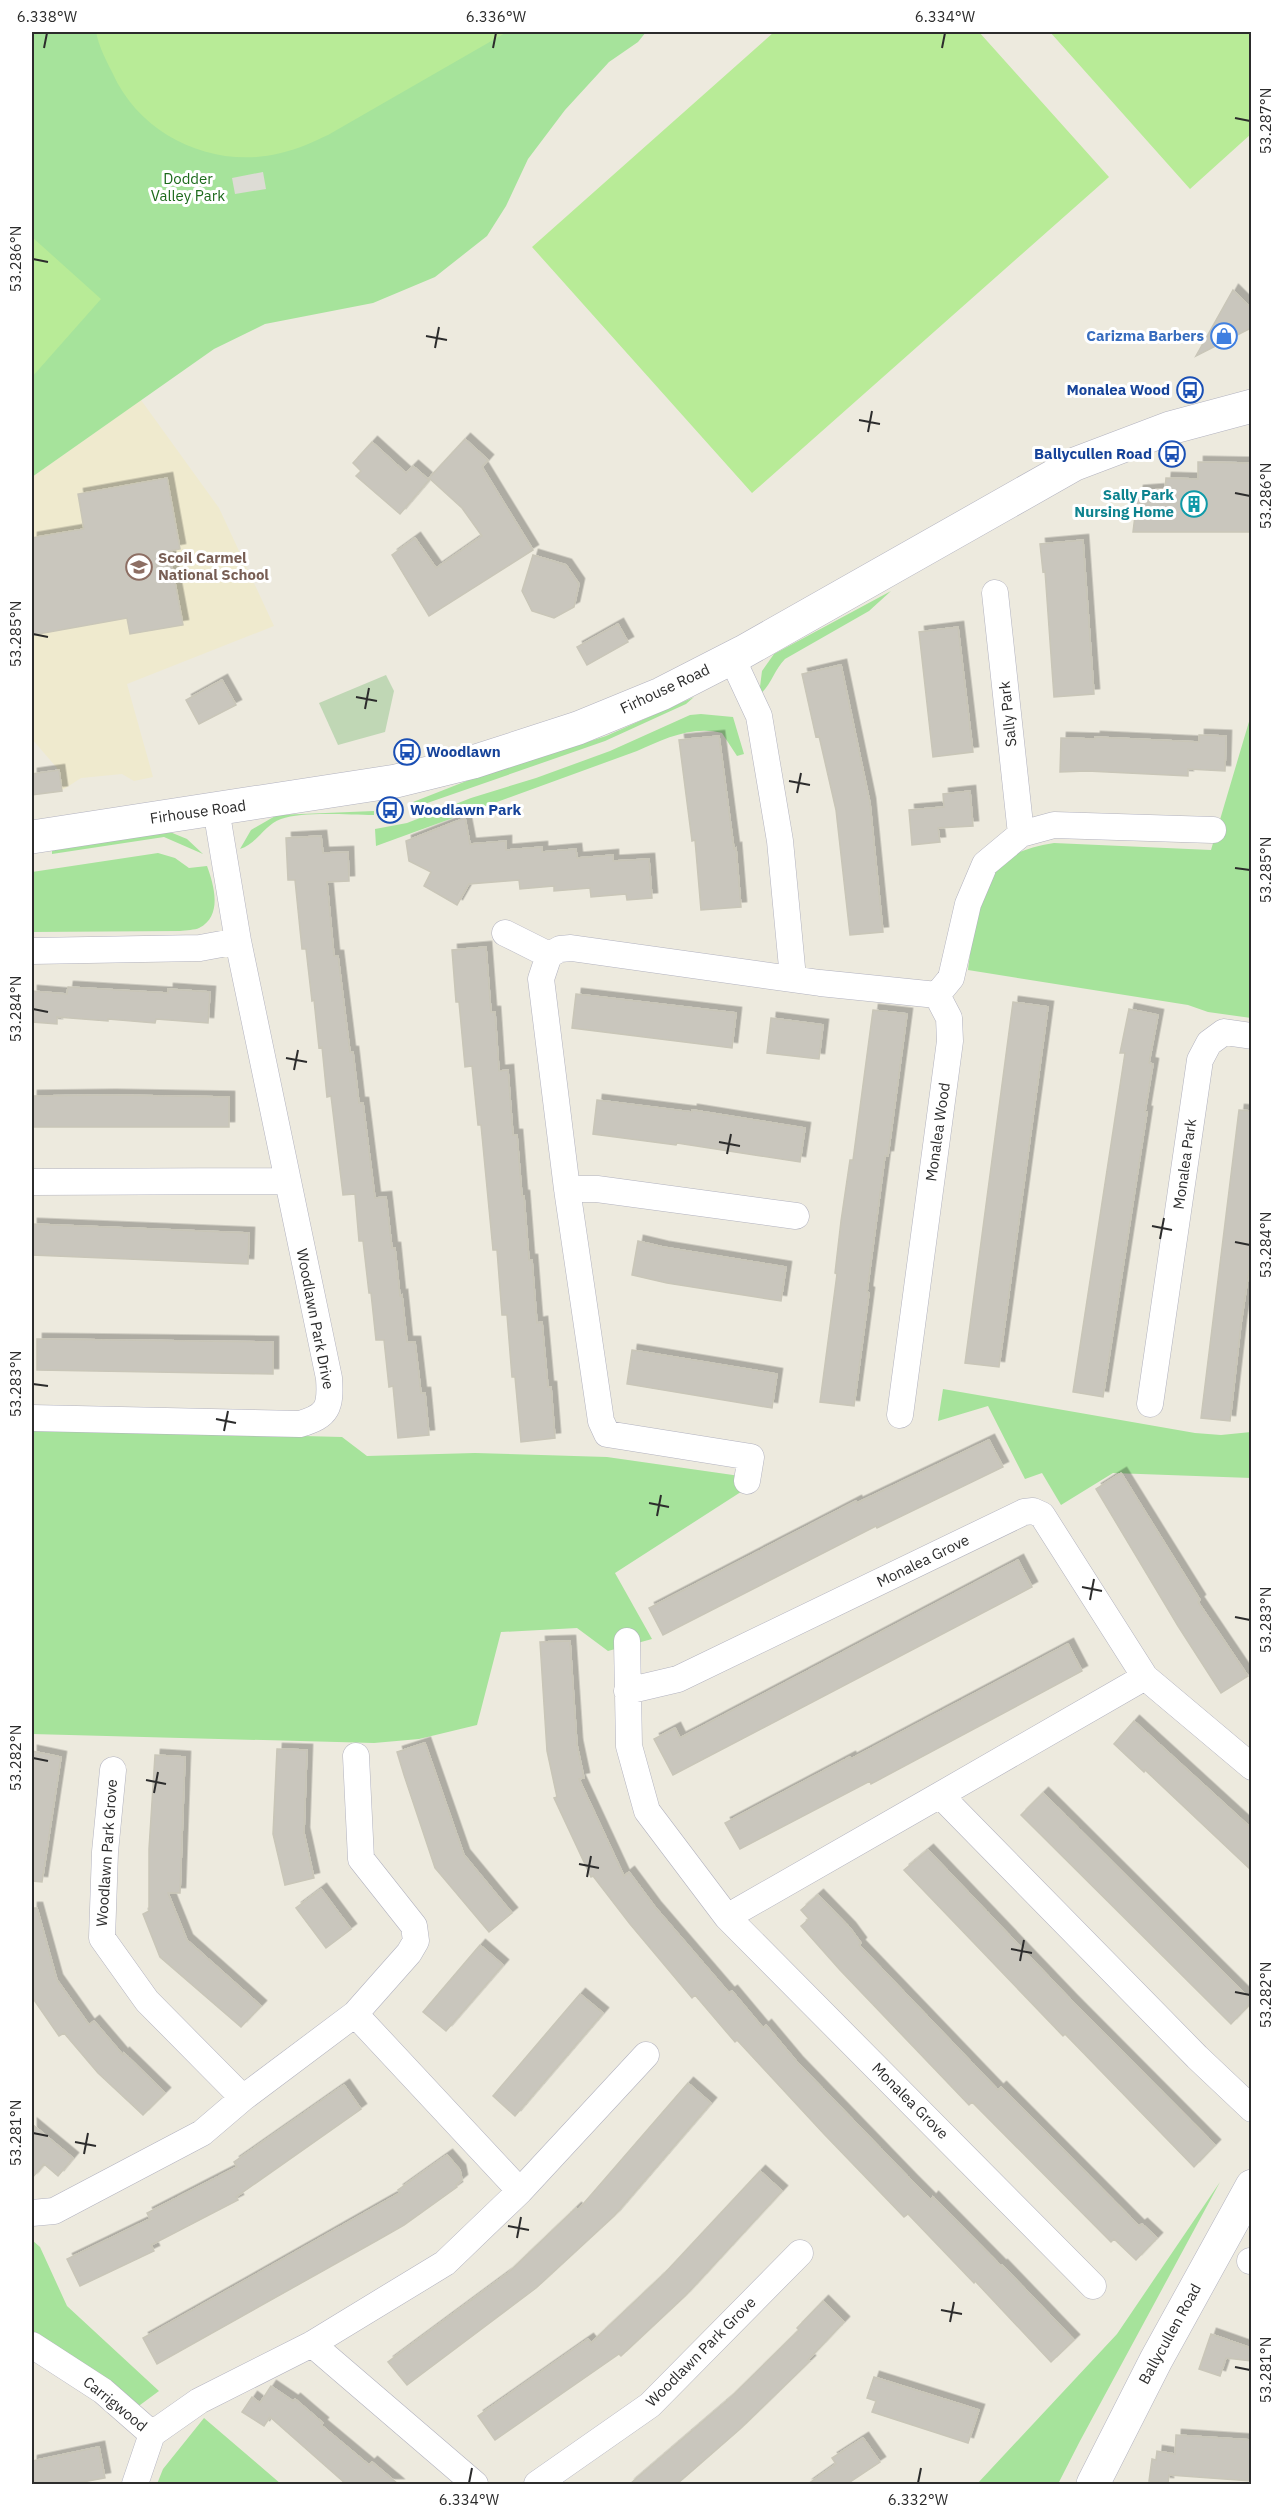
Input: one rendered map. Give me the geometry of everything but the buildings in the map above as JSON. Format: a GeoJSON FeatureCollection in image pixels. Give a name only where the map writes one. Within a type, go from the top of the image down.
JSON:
{"type":"FeatureCollection","features":[{"type":"Feature","properties":{"kind":"main road","name":"Firhouse Road"},"geometry":{"type":"LineString","coordinates":[[32,837],[396,781],[473,762],[578,728],[661,694],[732,658],[1075,464],[1170,428],[1251,405]]}},
{"type":"Feature","properties":{"kind":"main road","name":"Ballycullen Road"},"geometry":{"type":"LineString","coordinates":[[1093,2484],[1155,2360],[1251,2186]]}},
{"type":"Feature","properties":{"kind":"street","name":"Sally Park"},"geometry":{"type":"LineString","coordinates":[[995,593],[1021,834]]}},
{"type":"Feature","properties":{"kind":"street"},"geometry":{"type":"LineString","coordinates":[[732,658],[759,716],[780,840],[793,978]]}},
{"type":"Feature","properties":{"kind":"street","name":"Woodlawn Park Drive"},"geometry":{"type":"LineString","coordinates":[[32,1418],[300,1424],[314,1420],[324,1413],[330,1402],[329,1378],[286,1181],[238,941],[216,808]]}},
{"type":"Feature","properties":{"kind":"street"},"geometry":{"type":"LineString","coordinates":[[747,1481],[751,1457],[607,1434],[601,1421],[567,1189],[542,979],[543,966],[549,955],[560,949],[571,948],[938,995],[951,978],[968,904],[985,864],[1021,834],[1054,825],[1214,830]]}},
{"type":"Feature","properties":{"kind":"street"},"geometry":{"type":"LineString","coordinates":[[505,933],[549,955]]}},
{"type":"Feature","properties":{"kind":"street"},"geometry":{"type":"LineString","coordinates":[[32,951],[200,948],[238,941]]}},
{"type":"Feature","properties":{"kind":"street","name":"Monalea Wood"},"geometry":{"type":"LineString","coordinates":[[900,1415],[950,1041],[949,1018],[938,995]]}},
{"type":"Feature","properties":{"kind":"street","name":"Monalea Park"},"geometry":{"type":"LineString","coordinates":[[1150,1404],[1200,1060],[1209,1043],[1224,1032],[1251,1036]]}},
{"type":"Feature","properties":{"kind":"street"},"geometry":{"type":"LineString","coordinates":[[32,1182],[286,1181]]}},
{"type":"Feature","properties":{"kind":"street"},"geometry":{"type":"LineString","coordinates":[[567,1189],[597,1189],[796,1216]]}},
{"type":"Feature","properties":{"kind":"street","name":"Monalea Grove"},"geometry":{"type":"LineString","coordinates":[[627,1691],[678,1679],[1014,1517],[1033,1511],[1042,1515],[1146,1677],[1251,1767]]}},
{"type":"Feature","properties":{"kind":"street","name":"Monalea Grove"},"geometry":{"type":"LineString","coordinates":[[627,1641],[629,1746],[647,1811],[727,1917],[1093,2286]]}},
{"type":"Feature","properties":{"kind":"street"},"geometry":{"type":"LineString","coordinates":[[727,1917],[1146,1677]]}},
{"type":"Feature","properties":{"kind":"street"},"geometry":{"type":"LineString","coordinates":[[32,2214],[54,2211],[202,2133],[243,2098],[355,2014],[409,1953],[416,1941],[414,1926],[361,1859],[356,1756]]}},
{"type":"Feature","properties":{"kind":"street","name":"Woodlawn Park Grove"},"geometry":{"type":"LineString","coordinates":[[113,1770],[105,1852],[102,1938],[147,2001],[243,2098]]}},
{"type":"Feature","properties":{"kind":"street"},"geometry":{"type":"LineString","coordinates":[[940,1795],[1251,2109]]}},
{"type":"Feature","properties":{"kind":"street"},"geometry":{"type":"LineString","coordinates":[[355,2014],[520,2191]]}},
{"type":"Feature","properties":{"kind":"street"},"geometry":{"type":"LineString","coordinates":[[152,2434],[199,2401],[312,2344],[445,2263],[520,2191],[646,2055]]}},
{"type":"Feature","properties":{"kind":"street","name":"Woodlawn Park Grove"},"geometry":{"type":"LineString","coordinates":[[537,2484],[650,2405],[800,2253]]}},
{"type":"Feature","properties":{"kind":"street","name":"Carrigwood"},"geometry":{"type":"LineString","coordinates":[[32,2344],[103,2391],[152,2434],[135,2484]]}},
{"type":"Feature","properties":{"kind":"street"},"geometry":{"type":"LineString","coordinates":[[312,2344],[476,2484]]}},
{"type":"Feature","properties":{"kind":"shaded area"},"geometry":{"type":"Polygon","coordinates":[[[263,172],[266,189],[235,194],[232,178],[263,172]]]}},
{"type":"Feature","properties":{"kind":"shaded area","name":"Scoil Carmel National School"},"geometry":{"type":"Polygon","coordinates":[[[141,400],[219,508],[274,626],[127,684],[153,777],[134,781],[122,774],[81,778],[61,791],[57,768],[32,739],[32,477],[141,400]]]}},
{"type":"Feature","properties":{"kind":"green space","name":"Dodder Valley Park"},"geometry":{"type":"Polygon","coordinates":[[[32,32],[646,32],[638,42],[609,62],[565,110],[528,159],[506,206],[487,236],[435,277],[373,303],[265,324],[214,349],[32,477],[32,32]]]}},
{"type":"Feature","properties":{"kind":"green space"},"geometry":{"type":"Polygon","coordinates":[[[96,32],[507,32],[328,135],[281,153],[256,157],[230,157],[206,152],[182,143],[161,131],[142,115],[126,96],[113,74],[96,32]]]}},
{"type":"Feature","properties":{"kind":"green space"},"geometry":{"type":"Polygon","coordinates":[[[774,32],[979,32],[1109,177],[752,493],[532,247],[774,32]]]}},
{"type":"Feature","properties":{"kind":"green space"},"geometry":{"type":"Polygon","coordinates":[[[1050,32],[1251,32],[1251,134],[1190,189],[1050,32]]]}},
{"type":"Feature","properties":{"kind":"green space"},"geometry":{"type":"Polygon","coordinates":[[[32,237],[101,299],[32,377],[32,237]]]}},
{"type":"Feature","properties":{"kind":"green space"},"geometry":{"type":"Polygon","coordinates":[[[891,591],[869,611],[785,659],[767,687],[759,695],[762,671],[774,654],[891,591]]]}},
{"type":"Feature","properties":{"kind":"green space"},"geometry":{"type":"Polygon","coordinates":[[[386,675],[394,691],[385,732],[338,745],[319,703],[386,675]]]}},
{"type":"Feature","properties":{"kind":"green space"},"geometry":{"type":"Polygon","coordinates":[[[694,697],[686,704],[605,741],[410,809],[408,804],[469,780],[606,736],[694,697]]]}},
{"type":"Feature","properties":{"kind":"green space"},"geometry":{"type":"Polygon","coordinates":[[[690,715],[733,717],[744,754],[737,756],[722,733],[700,731],[678,734],[376,846],[375,829],[407,823],[471,798],[536,778],[610,751],[690,715]]]}},
{"type":"Feature","properties":{"kind":"green space"},"geometry":{"type":"Polygon","coordinates":[[[1251,715],[1251,1018],[1208,1012],[1188,1005],[968,970],[974,924],[984,886],[994,871],[1008,858],[1027,849],[1054,843],[1211,850],[1251,715]]]}},
{"type":"Feature","properties":{"kind":"green space"},"geometry":{"type":"Polygon","coordinates":[[[374,811],[374,815],[313,814],[281,819],[246,847],[240,849],[251,830],[277,815],[374,811]]]}},
{"type":"Feature","properties":{"kind":"green space"},"geometry":{"type":"Polygon","coordinates":[[[170,832],[187,839],[203,854],[164,837],[52,854],[52,850],[170,832]]]}},
{"type":"Feature","properties":{"kind":"green space"},"geometry":{"type":"Polygon","coordinates":[[[158,853],[175,858],[189,868],[207,866],[215,900],[207,923],[193,930],[180,931],[32,932],[32,872],[158,853]]]}},
{"type":"Feature","properties":{"kind":"green space"},"geometry":{"type":"Polygon","coordinates":[[[943,1389],[1195,1433],[1221,1435],[1251,1432],[1251,1478],[1113,1473],[1061,1505],[1042,1473],[1025,1479],[988,1406],[938,1421],[943,1389]]]}},
{"type":"Feature","properties":{"kind":"green space"},"geometry":{"type":"Polygon","coordinates":[[[32,1429],[342,1437],[367,1456],[475,1453],[607,1457],[761,1479],[615,1573],[652,1639],[608,1651],[577,1628],[501,1632],[477,1725],[419,1739],[374,1743],[32,1734],[32,1429]]]}},
{"type":"Feature","properties":{"kind":"green space"},"geometry":{"type":"Polygon","coordinates":[[[1220,2182],[1058,2484],[977,2484],[1117,2334],[1220,2182]]]}},
{"type":"Feature","properties":{"kind":"green space"},"geometry":{"type":"Polygon","coordinates":[[[32,2240],[40,2247],[67,2306],[159,2391],[136,2408],[32,2332],[32,2240]]]}},
{"type":"Feature","properties":{"kind":"green space"},"geometry":{"type":"Polygon","coordinates":[[[204,2418],[281,2484],[157,2484],[163,2469],[204,2418]]]}},
{"type":"Feature","properties":{"kind":"place","name":"Carizma Barbers"},"geometry":{"type":"Point","coordinates":[1224,336]}},
{"type":"Feature","properties":{"kind":"place","name":"Monalea Wood"},"geometry":{"type":"Point","coordinates":[1190,390]}},
{"type":"Feature","properties":{"kind":"place","name":"Ballycullen Road"},"geometry":{"type":"Point","coordinates":[1172,454]}},
{"type":"Feature","properties":{"kind":"place","name":"Sally Park Nursing Home"},"geometry":{"type":"Point","coordinates":[1194,504]}},
{"type":"Feature","properties":{"kind":"place","name":"Scoil Carmel National School"},"geometry":{"type":"Point","coordinates":[139,567]}},
{"type":"Feature","properties":{"kind":"place","name":"Woodlawn"},"geometry":{"type":"Point","coordinates":[407,752]}},
{"type":"Feature","properties":{"kind":"place","name":"Woodlawn Park"},"geometry":{"type":"Point","coordinates":[390,810]}}]}
